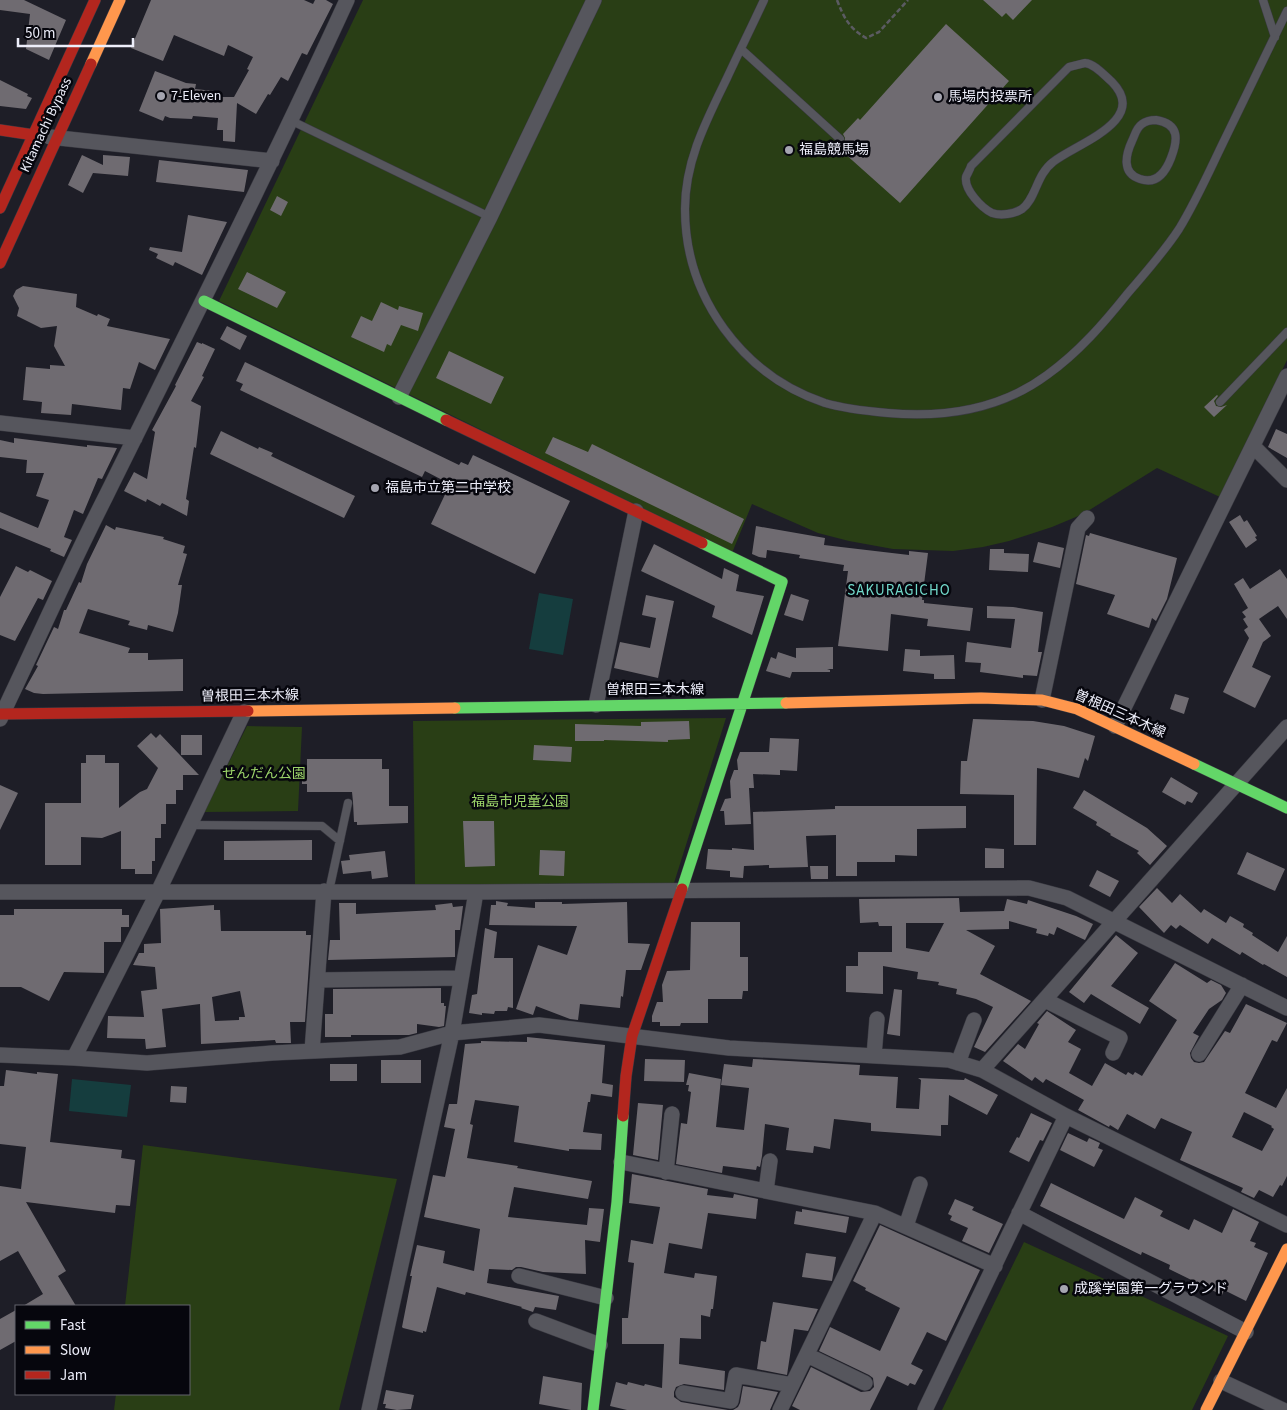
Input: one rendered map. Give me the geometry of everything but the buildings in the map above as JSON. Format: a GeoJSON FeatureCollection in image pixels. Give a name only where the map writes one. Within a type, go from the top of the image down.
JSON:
{"type":"FeatureCollection","features":[{"type":"Feature","properties":{"kind":"main road","name":"Kitamachi Bypass"},"geometry":{"type":"LineString","coordinates":[[0,208],[95,0]]}},
{"type":"Feature","properties":{"kind":"main road","name":"Kitamachi Bypass"},"geometry":{"type":"LineString","coordinates":[[0,263],[120,0]]}},
{"type":"Feature","properties":{"kind":"main road"},"geometry":{"type":"LineString","coordinates":[[0,130],[34,135]]}},
{"type":"Feature","properties":{"kind":"main road"},"geometry":{"type":"LineString","coordinates":[[204,301],[782,582],[632,1036],[626,1076],[621,1162],[593,1410]]}},
{"type":"Feature","properties":{"kind":"main road","name":"曽根田三本木線"},"geometry":{"type":"LineString","coordinates":[[1,716],[743,704],[981,698],[1042,700],[1077,709],[1287,808]]}},
{"type":"Feature","properties":{"kind":"main road"},"geometry":{"type":"LineString","coordinates":[[1206,1410],[1287,1249]]}},
{"type":"Feature","properties":{"kind":"street"},"geometry":{"type":"LineString","coordinates":[[1,716],[104,500],[292,121],[347,0]]}},
{"type":"Feature","properties":{"kind":"street"},"geometry":{"type":"LineString","coordinates":[[399,397],[490,217],[594,0]]}},
{"type":"Feature","properties":{"kind":"street"},"geometry":{"type":"LineString","coordinates":[[34,135],[272,160]]}},
{"type":"Feature","properties":{"kind":"street"},"geometry":{"type":"LineString","coordinates":[[1114,726],[1287,377]]}},
{"type":"Feature","properties":{"kind":"street"},"geometry":{"type":"LineString","coordinates":[[0,423],[135,438]]}},
{"type":"Feature","properties":{"kind":"street"},"geometry":{"type":"LineString","coordinates":[[1253,446],[1287,480]]}},
{"type":"Feature","properties":{"kind":"street"},"geometry":{"type":"LineString","coordinates":[[596,705],[636,511]]}},
{"type":"Feature","properties":{"kind":"street"},"geometry":{"type":"LineString","coordinates":[[1042,700],[1078,528],[1087,518]]}},
{"type":"Feature","properties":{"kind":"street"},"geometry":{"type":"LineString","coordinates":[[74,1058],[158,892],[244,712]]}},
{"type":"Feature","properties":{"kind":"street"},"geometry":{"type":"LineString","coordinates":[[982,1070],[1287,727]]}},
{"type":"Feature","properties":{"kind":"street"},"geometry":{"type":"LineString","coordinates":[[0,892],[476,892],[682,889],[1029,888],[1068,898],[1287,1008]]}},
{"type":"Feature","properties":{"kind":"street"},"geometry":{"type":"LineString","coordinates":[[312,1051],[327,891]]}},
{"type":"Feature","properties":{"kind":"street"},"geometry":{"type":"LineString","coordinates":[[370,1410],[452,1033],[476,892]]}},
{"type":"Feature","properties":{"kind":"street"},"geometry":{"type":"LineString","coordinates":[[318,980],[461,978]]}},
{"type":"Feature","properties":{"kind":"street"},"geometry":{"type":"LineString","coordinates":[[1199,1054],[1242,985]]}},
{"type":"Feature","properties":{"kind":"street"},"geometry":{"type":"LineString","coordinates":[[1045,1000],[1120,1038],[1113,1053]]}},
{"type":"Feature","properties":{"kind":"street"},"geometry":{"type":"LineString","coordinates":[[874,1056],[877,1019]]}},
{"type":"Feature","properties":{"kind":"street"},"geometry":{"type":"LineString","coordinates":[[958,1063],[974,1020]]}},
{"type":"Feature","properties":{"kind":"street"},"geometry":{"type":"LineString","coordinates":[[0,1055],[147,1063],[312,1051],[400,1047],[452,1033],[539,1025],[728,1048],[949,1060],[982,1070],[1066,1116],[1287,1224]]}},
{"type":"Feature","properties":{"kind":"street"},"geometry":{"type":"LineString","coordinates":[[666,1172],[672,1114]]}},
{"type":"Feature","properties":{"kind":"street"},"geometry":{"type":"LineString","coordinates":[[924,1410],[1066,1116]]}},
{"type":"Feature","properties":{"kind":"street"},"geometry":{"type":"LineString","coordinates":[[766,1191],[770,1161]]}},
{"type":"Feature","properties":{"kind":"street"},"geometry":{"type":"LineString","coordinates":[[621,1162],[875,1213],[995,1266]]}},
{"type":"Feature","properties":{"kind":"street"},"geometry":{"type":"LineString","coordinates":[[906,1226],[920,1184]]}},
{"type":"Feature","properties":{"kind":"street"},"geometry":{"type":"LineString","coordinates":[[780,1410],[875,1213]]}},
{"type":"Feature","properties":{"kind":"street"},"geometry":{"type":"LineString","coordinates":[[1019,1213],[1246,1332]]}},
{"type":"Feature","properties":{"kind":"street"},"geometry":{"type":"LineString","coordinates":[[518,1276],[606,1298]]}},
{"type":"Feature","properties":{"kind":"street"},"geometry":{"type":"LineString","coordinates":[[536,1321],[600,1345]]}},
{"type":"Feature","properties":{"kind":"street"},"geometry":{"type":"LineString","coordinates":[[807,1355],[865,1383]]}},
{"type":"Feature","properties":{"kind":"street"},"geometry":{"type":"LineString","coordinates":[[683,1393],[731,1400],[736,1375],[792,1385]]}},
{"type":"Feature","properties":{"kind":"street"},"geometry":{"type":"LineString","coordinates":[[1221,1381],[1283,1410]]}},
{"type":"Feature","properties":{"kind":"lane"},"geometry":{"type":"LineString","coordinates":[[764,0],[700,134],[689,169],[686,187],[685,224],[691,261],[704,296],[723,328],[747,356],[776,379],[809,397],[844,408],[908,415],[928,415],[969,410],[1008,397],[1026,388],[1061,365],[1107,319],[1162,253],[1180,228],[1287,11]]}},
{"type":"Feature","properties":{"kind":"lane"},"geometry":{"type":"LineString","coordinates":[[1263,0],[1275,37]]}},
{"type":"Feature","properties":{"kind":"lane"},"geometry":{"type":"LineString","coordinates":[[741,49],[840,139]]}},
{"type":"Feature","properties":{"kind":"lane"},"geometry":{"type":"LineString","coordinates":[[1092,64],[1120,92],[1122,109],[1119,117],[1110,126],[1052,162],[1041,174],[1030,198],[1023,208],[1009,214],[993,213],[968,188],[966,178],[970,166],[1065,71],[1069,67],[1076,65],[1092,64]]}},
{"type":"Feature","properties":{"kind":"lane"},"geometry":{"type":"LineString","coordinates":[[292,121],[490,217]]}},
{"type":"Feature","properties":{"kind":"lane"},"geometry":{"type":"LineString","coordinates":[[1161,121],[1171,127],[1174,132],[1176,144],[1167,167],[1159,177],[1146,180],[1134,176],[1126,165],[1127,152],[1137,129],[1146,122],[1161,121]]}},
{"type":"Feature","properties":{"kind":"lane"},"geometry":{"type":"LineString","coordinates":[[1220,402],[1287,332]]}},
{"type":"Feature","properties":{"kind":"lane"},"geometry":{"type":"LineString","coordinates":[[327,891],[348,804]]}},
{"type":"Feature","properties":{"kind":"lane"},"geometry":{"type":"LineString","coordinates":[[189,825],[322,826],[340,842]]}},
{"type":"Feature","properties":{"kind":"path"},"geometry":{"type":"LineString","coordinates":[[837,0],[844,17],[853,30],[866,38],[879,32],[908,0]]}},
{"type":"Feature","properties":{"kind":"green space","name":"福島競馬場"},"geometry":{"type":"Polygon","coordinates":[[[363,0],[1287,0],[1287,360],[1220,497],[1157,468],[1083,514],[1052,527],[1009,541],[953,551],[893,549],[849,541],[818,533],[752,504],[732,553],[219,301],[363,0]]]}},
{"type":"Feature","properties":{"kind":"green space","name":"福島市児童公園"},"geometry":{"type":"Polygon","coordinates":[[[726,718],[674,883],[415,885],[413,721],[726,718]]]}},
{"type":"Feature","properties":{"kind":"green space","name":"せんだん公園"},"geometry":{"type":"Polygon","coordinates":[[[247,726],[302,727],[298,811],[204,812],[247,726]]]}},
{"type":"Feature","properties":{"kind":"green space"},"geometry":{"type":"Polygon","coordinates":[[[143,1145],[397,1179],[339,1410],[114,1410],[116,1395],[190,1395],[190,1305],[125,1305],[143,1145]]]}},
{"type":"Feature","properties":{"kind":"green space","name":"成蹊学園第一グラウンド"},"geometry":{"type":"Polygon","coordinates":[[[1024,1242],[1228,1336],[1192,1410],[942,1410],[1024,1242]]]}},
{"type":"Feature","properties":{"kind":"shaded area"},"geometry":{"type":"Polygon","coordinates":[[[539,593],[573,599],[563,655],[529,649],[539,593]]]}},
{"type":"Feature","properties":{"kind":"shaded area"},"geometry":{"type":"Polygon","coordinates":[[[72,1079],[131,1085],[127,1117],[69,1111],[72,1079]]]}},
{"type":"Feature","properties":{"kind":"traffic: fast"},"geometry":{"type":"LineString","coordinates":[[204,301],[446,420]]}},
{"type":"Feature","properties":{"kind":"traffic: fast"},"geometry":{"type":"LineString","coordinates":[[682,889],[782,582],[702,543]]}},
{"type":"Feature","properties":{"kind":"traffic: fast"},"geometry":{"type":"LineString","coordinates":[[455,708],[786,703]]}},
{"type":"Feature","properties":{"kind":"traffic: fast"},"geometry":{"type":"LineString","coordinates":[[1194,764],[1287,808]]}},
{"type":"Feature","properties":{"kind":"traffic: fast"},"geometry":{"type":"LineString","coordinates":[[593,1410],[617,1202],[623,1116]]}},
{"type":"Feature","properties":{"kind":"traffic: slow"},"geometry":{"type":"LineString","coordinates":[[91,64],[120,0]]}},
{"type":"Feature","properties":{"kind":"traffic: slow"},"geometry":{"type":"LineString","coordinates":[[786,703],[981,698],[1042,700],[1077,709],[1194,764]]}},
{"type":"Feature","properties":{"kind":"traffic: slow"},"geometry":{"type":"LineString","coordinates":[[248,711],[455,708]]}},
{"type":"Feature","properties":{"kind":"traffic: slow"},"geometry":{"type":"LineString","coordinates":[[1206,1410],[1287,1249]]}},
{"type":"Feature","properties":{"kind":"traffic: jam"},"geometry":{"type":"LineString","coordinates":[[0,208],[95,0]]}},
{"type":"Feature","properties":{"kind":"traffic: jam"},"geometry":{"type":"LineString","coordinates":[[0,263],[91,64]]}},
{"type":"Feature","properties":{"kind":"traffic: jam"},"geometry":{"type":"LineString","coordinates":[[0,130],[34,135]]}},
{"type":"Feature","properties":{"kind":"traffic: jam"},"geometry":{"type":"LineString","coordinates":[[446,420],[702,543]]}},
{"type":"Feature","properties":{"kind":"traffic: jam"},"geometry":{"type":"LineString","coordinates":[[0,714],[248,711]]}},
{"type":"Feature","properties":{"kind":"traffic: jam"},"geometry":{"type":"LineString","coordinates":[[623,1116],[632,1036],[682,889]]}},
{"type":"Feature","properties":{"kind":"place","name":"7-Eleven"},"geometry":{"type":"Point","coordinates":[161,96]}},
{"type":"Feature","properties":{"kind":"place","name":"馬場内投票所"},"geometry":{"type":"Point","coordinates":[938,97]}},
{"type":"Feature","properties":{"kind":"place","name":"福島競馬場"},"geometry":{"type":"Point","coordinates":[789,150]}},
{"type":"Feature","properties":{"kind":"place","name":"福島市立第二中学校"},"geometry":{"type":"Point","coordinates":[375,488]}},
{"type":"Feature","properties":{"kind":"place","name":"成蹊学園第一グラウンド"},"geometry":{"type":"Point","coordinates":[1064,1289]}},
{"type":"Feature","properties":{"kind":"district","name":"SAKURAGICHO"},"geometry":{"type":"Point","coordinates":[899,590]}}]}
